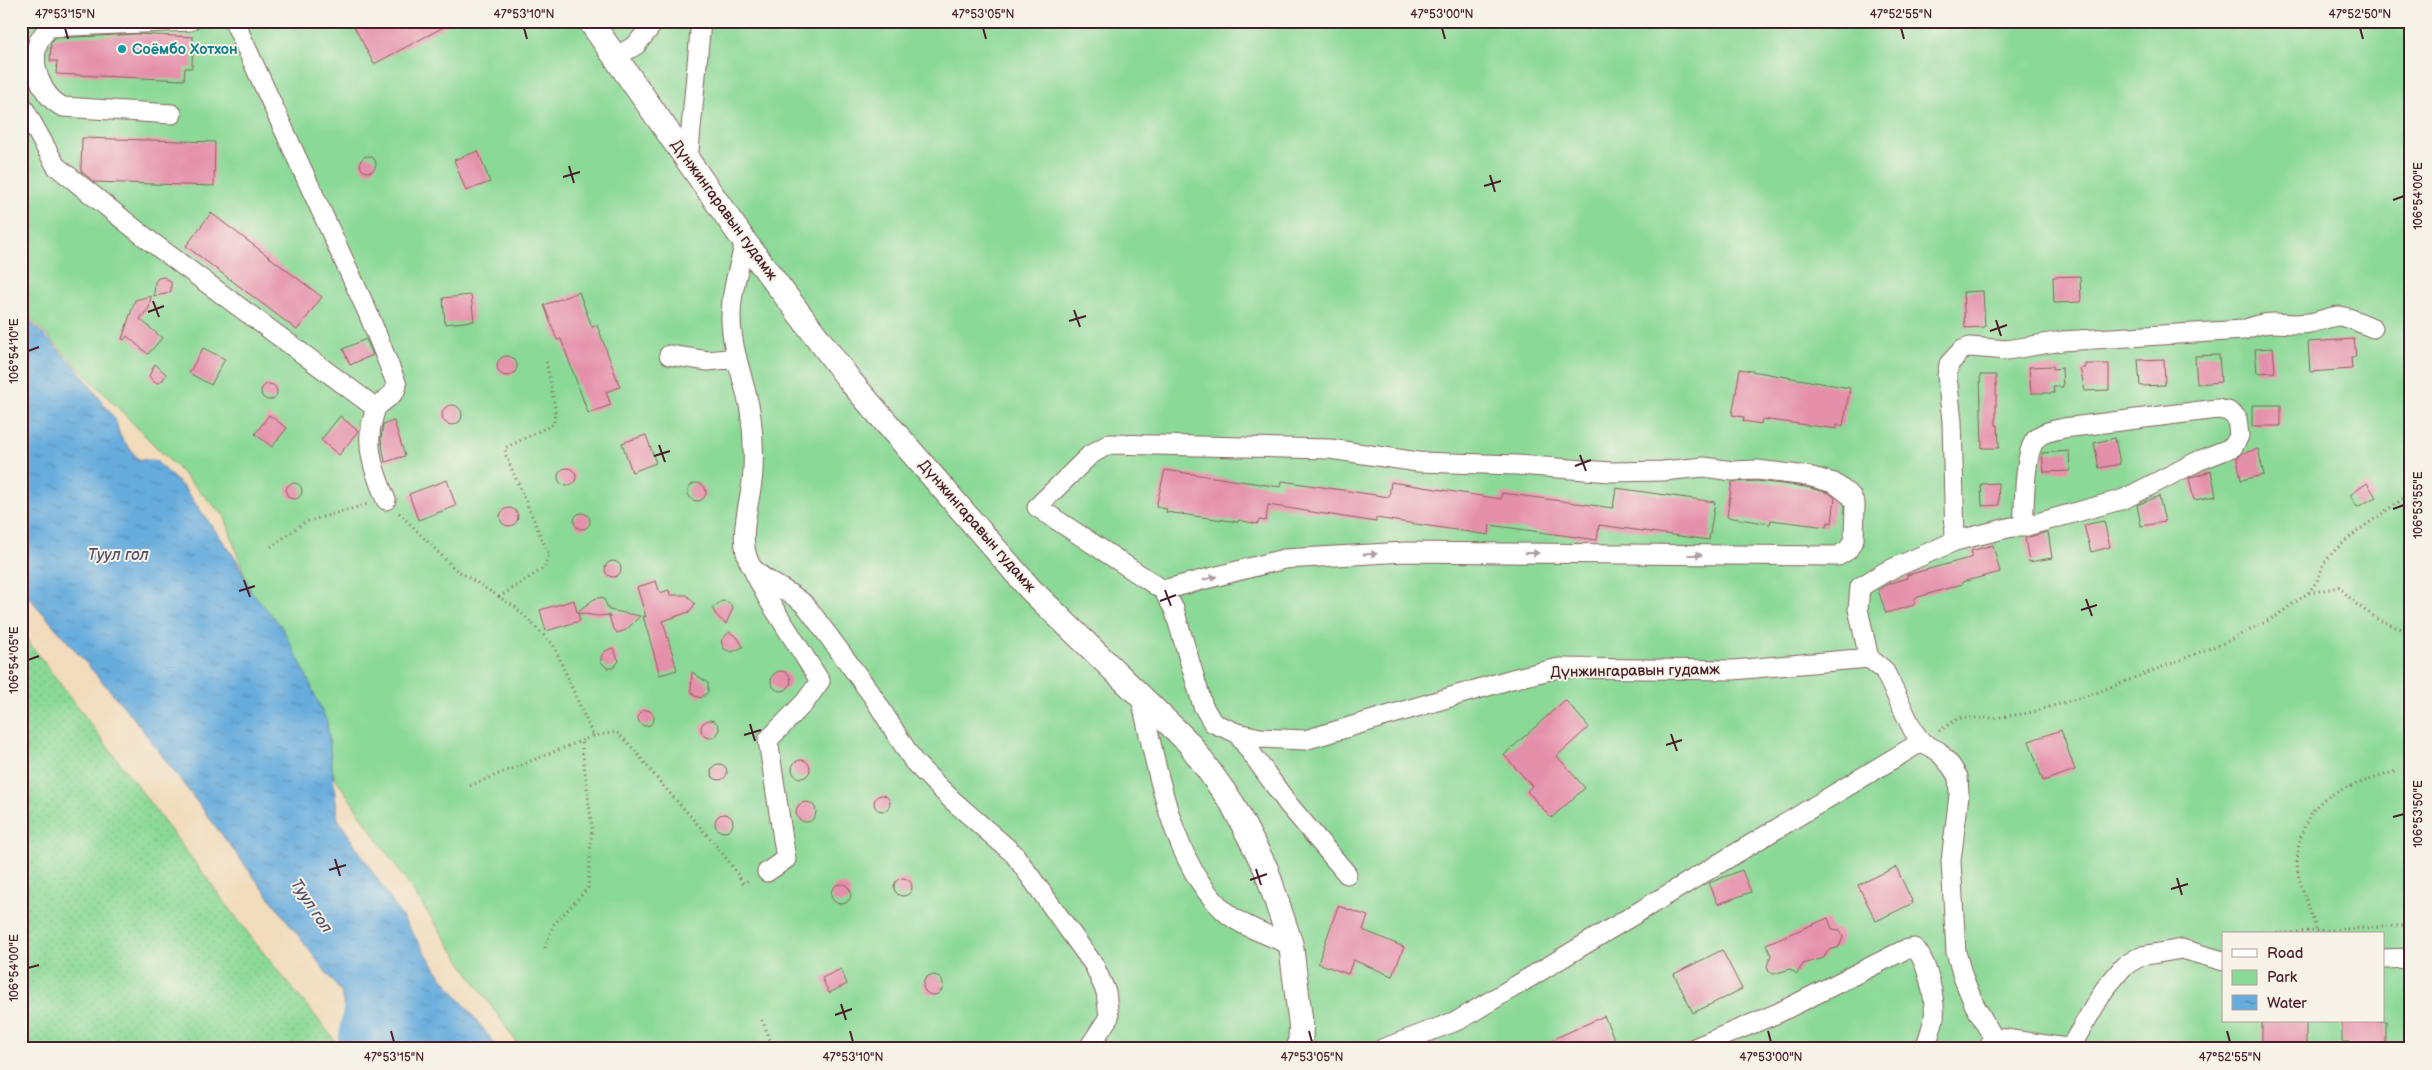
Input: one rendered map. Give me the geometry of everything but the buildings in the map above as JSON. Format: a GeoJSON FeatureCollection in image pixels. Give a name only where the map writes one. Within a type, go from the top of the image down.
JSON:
{"type":"FeatureCollection","features":[{"type":"Feature","properties":{"kind":"main road","name":"Дүнжингаравын гудамж"},"geometry":{"type":"LineString","coordinates":[[590,21],[614,58],[745,242],[852,382],[1030,589],[1189,743],[1232,803],[1266,869],[1291,945],[1301,1026],[1300,1049]]}},
{"type":"Feature","properties":{"kind":"street"},"geometry":{"type":"LineString","coordinates":[[172,114],[63,107],[55,103],[43,90],[36,71],[38,44],[49,27],[190,21]]}},
{"type":"Feature","properties":{"kind":"street"},"geometry":{"type":"LineString","coordinates":[[234,21],[368,313],[397,385],[396,389],[376,408],[370,428],[369,446],[374,470],[386,500]]}},
{"type":"Feature","properties":{"kind":"street"},"geometry":{"type":"LineString","coordinates":[[614,58],[636,45],[655,21]]}},
{"type":"Feature","properties":{"kind":"street"},"geometry":{"type":"LineString","coordinates":[[688,161],[701,21]]}},
{"type":"Feature","properties":{"kind":"street"},"geometry":{"type":"LineString","coordinates":[[21,104],[56,166],[150,241],[376,408]]}},
{"type":"Feature","properties":{"kind":"street"},"geometry":{"type":"LineString","coordinates":[[745,242],[732,295],[731,310],[737,358],[750,410],[754,447],[751,496],[744,533],[745,550],[750,566],[768,599],[820,681],[805,702],[768,740],[786,859],[767,872]]}},
{"type":"Feature","properties":{"kind":"street"},"geometry":{"type":"LineString","coordinates":[[1954,541],[1953,429],[1946,376],[1949,364],[1962,350],[1970,347],[2007,350],[2062,341],[2244,330],[2258,324],[2276,322],[2306,324],[2324,321],[2334,316],[2342,316],[2373,328]]}},
{"type":"Feature","properties":{"kind":"street"},"geometry":{"type":"LineString","coordinates":[[669,355],[708,361],[737,358]]}},
{"type":"Feature","properties":{"kind":"street"},"geometry":{"type":"LineString","coordinates":[[2023,527],[2029,451],[2036,438],[2048,432],[2217,408],[2228,411],[2237,418],[2238,436],[2233,447],[2198,460],[2124,499],[2023,527],[2012,527],[1954,541],[1884,572],[1860,586],[1858,609],[1869,658],[1884,670],[1913,730],[1921,742],[1938,751],[1951,766],[1958,778],[1959,796],[1951,861],[1956,952],[1963,977],[1991,1043],[2072,1048],[2104,990],[2124,966],[2141,956],[2173,949],[2182,949],[2194,950],[2222,961]]}},
{"type":"Feature","properties":{"kind":"street"},"geometry":{"type":"LineString","coordinates":[[1163,590],[1284,559],[1405,552],[1838,556],[1848,550],[1854,539],[1855,504],[1851,496],[1834,483],[1808,476],[1757,470],[1734,471],[1704,467],[1663,471],[1611,472],[1518,465],[1418,462],[1330,449],[1109,444],[1090,455],[1037,506],[1163,590],[1174,609],[1203,706],[1213,723],[1189,743]]}},
{"type":"Feature","properties":{"kind":"street"},"geometry":{"type":"LineString","coordinates":[[750,566],[762,577],[799,598],[807,607],[872,696],[914,762],[952,800],[1014,854],[1094,965],[1106,992],[1109,1017],[1088,1049]]}},
{"type":"Feature","properties":{"kind":"street","name":"Дүнжингаравын гудамж"},"geometry":{"type":"LineString","coordinates":[[1213,723],[1237,733],[1260,738],[1305,740],[1512,679],[1559,668],[1733,670],[1869,658]]}},
{"type":"Feature","properties":{"kind":"street"},"geometry":{"type":"LineString","coordinates":[[1140,695],[1173,821],[1183,851],[1196,874],[1214,902],[1230,916],[1291,945]]}},
{"type":"Feature","properties":{"kind":"street"},"geometry":{"type":"LineString","coordinates":[[1237,733],[1288,804],[1347,874]]}},
{"type":"Feature","properties":{"kind":"street"},"geometry":{"type":"LineString","coordinates":[[1382,1049],[1460,1020],[1921,742]]}},
{"type":"Feature","properties":{"kind":"street"},"geometry":{"type":"LineString","coordinates":[[1692,1049],[1778,1013],[1904,950],[1914,948],[1923,959],[1930,983],[1934,1017],[1925,1049]]}},
{"type":"Feature","properties":{"kind":"street"},"geometry":{"type":"LineString","coordinates":[[2384,959],[2411,958]]}},
{"type":"Feature","properties":{"kind":"path"},"geometry":{"type":"LineString","coordinates":[[499,598],[544,568],[549,555],[506,456],[505,448],[554,424],[555,408],[546,360]]}},
{"type":"Feature","properties":{"kind":"path"},"geometry":{"type":"LineString","coordinates":[[1921,742],[1959,718],[1992,718],[2029,713],[2093,694],[2226,642],[2276,616],[2308,593],[2317,581],[2324,563],[2336,549],[2356,532],[2411,493]]}},
{"type":"Feature","properties":{"kind":"path"},"geometry":{"type":"LineString","coordinates":[[270,547],[305,522],[356,506],[386,500],[455,569],[515,607],[553,644],[593,736]]}},
{"type":"Feature","properties":{"kind":"path"},"geometry":{"type":"LineString","coordinates":[[2308,593],[2339,587],[2372,616],[2387,625],[2411,633]]}},
{"type":"Feature","properties":{"kind":"path"},"geometry":{"type":"LineString","coordinates":[[469,786],[582,740],[616,732],[625,739],[665,789],[726,856],[743,883],[767,872]]}},
{"type":"Feature","properties":{"kind":"path"},"geometry":{"type":"LineString","coordinates":[[545,948],[553,925],[588,888],[592,828],[582,740]]}},
{"type":"Feature","properties":{"kind":"path"},"geometry":{"type":"LineString","coordinates":[[2316,929],[2299,877],[2298,863],[2301,838],[2309,818],[2327,798],[2398,770]]}},
{"type":"Feature","properties":{"kind":"path"},"geometry":{"type":"LineString","coordinates":[[2287,932],[2411,925]]}},
{"type":"Feature","properties":{"kind":"path"},"geometry":{"type":"LineString","coordinates":[[762,1020],[774,1049]]}},
{"type":"Feature","properties":{"kind":"green space"},"geometry":{"type":"Polygon","coordinates":[[[21,21],[2411,21],[2411,1049],[521,1049],[289,710],[225,517],[21,309],[21,21]]]}},
{"type":"Feature","properties":{"kind":"green space"},"geometry":{"type":"Polygon","coordinates":[[[21,632],[257,945],[342,1049],[21,1049],[21,632]]]}},
{"type":"Feature","properties":{"kind":"water","name":"Туул гол"},"geometry":{"type":"Polygon","coordinates":[[[21,312],[75,366],[115,419],[120,436],[138,459],[156,461],[184,488],[236,559],[251,591],[281,626],[301,664],[327,722],[338,819],[438,972],[499,1049],[379,1049],[368,1044],[346,1018],[341,992],[132,716],[21,588],[21,312]]]}},
{"type":"Feature","properties":{"kind":"waterway","name":"Туул гол"},"geometry":{"type":"LineString","coordinates":[[354,1049],[364,985]]}},
{"type":"Feature","properties":{"kind":"place","name":"Соёмбо Хотхон"},"geometry":{"type":"Point","coordinates":[122,49]}}]}
